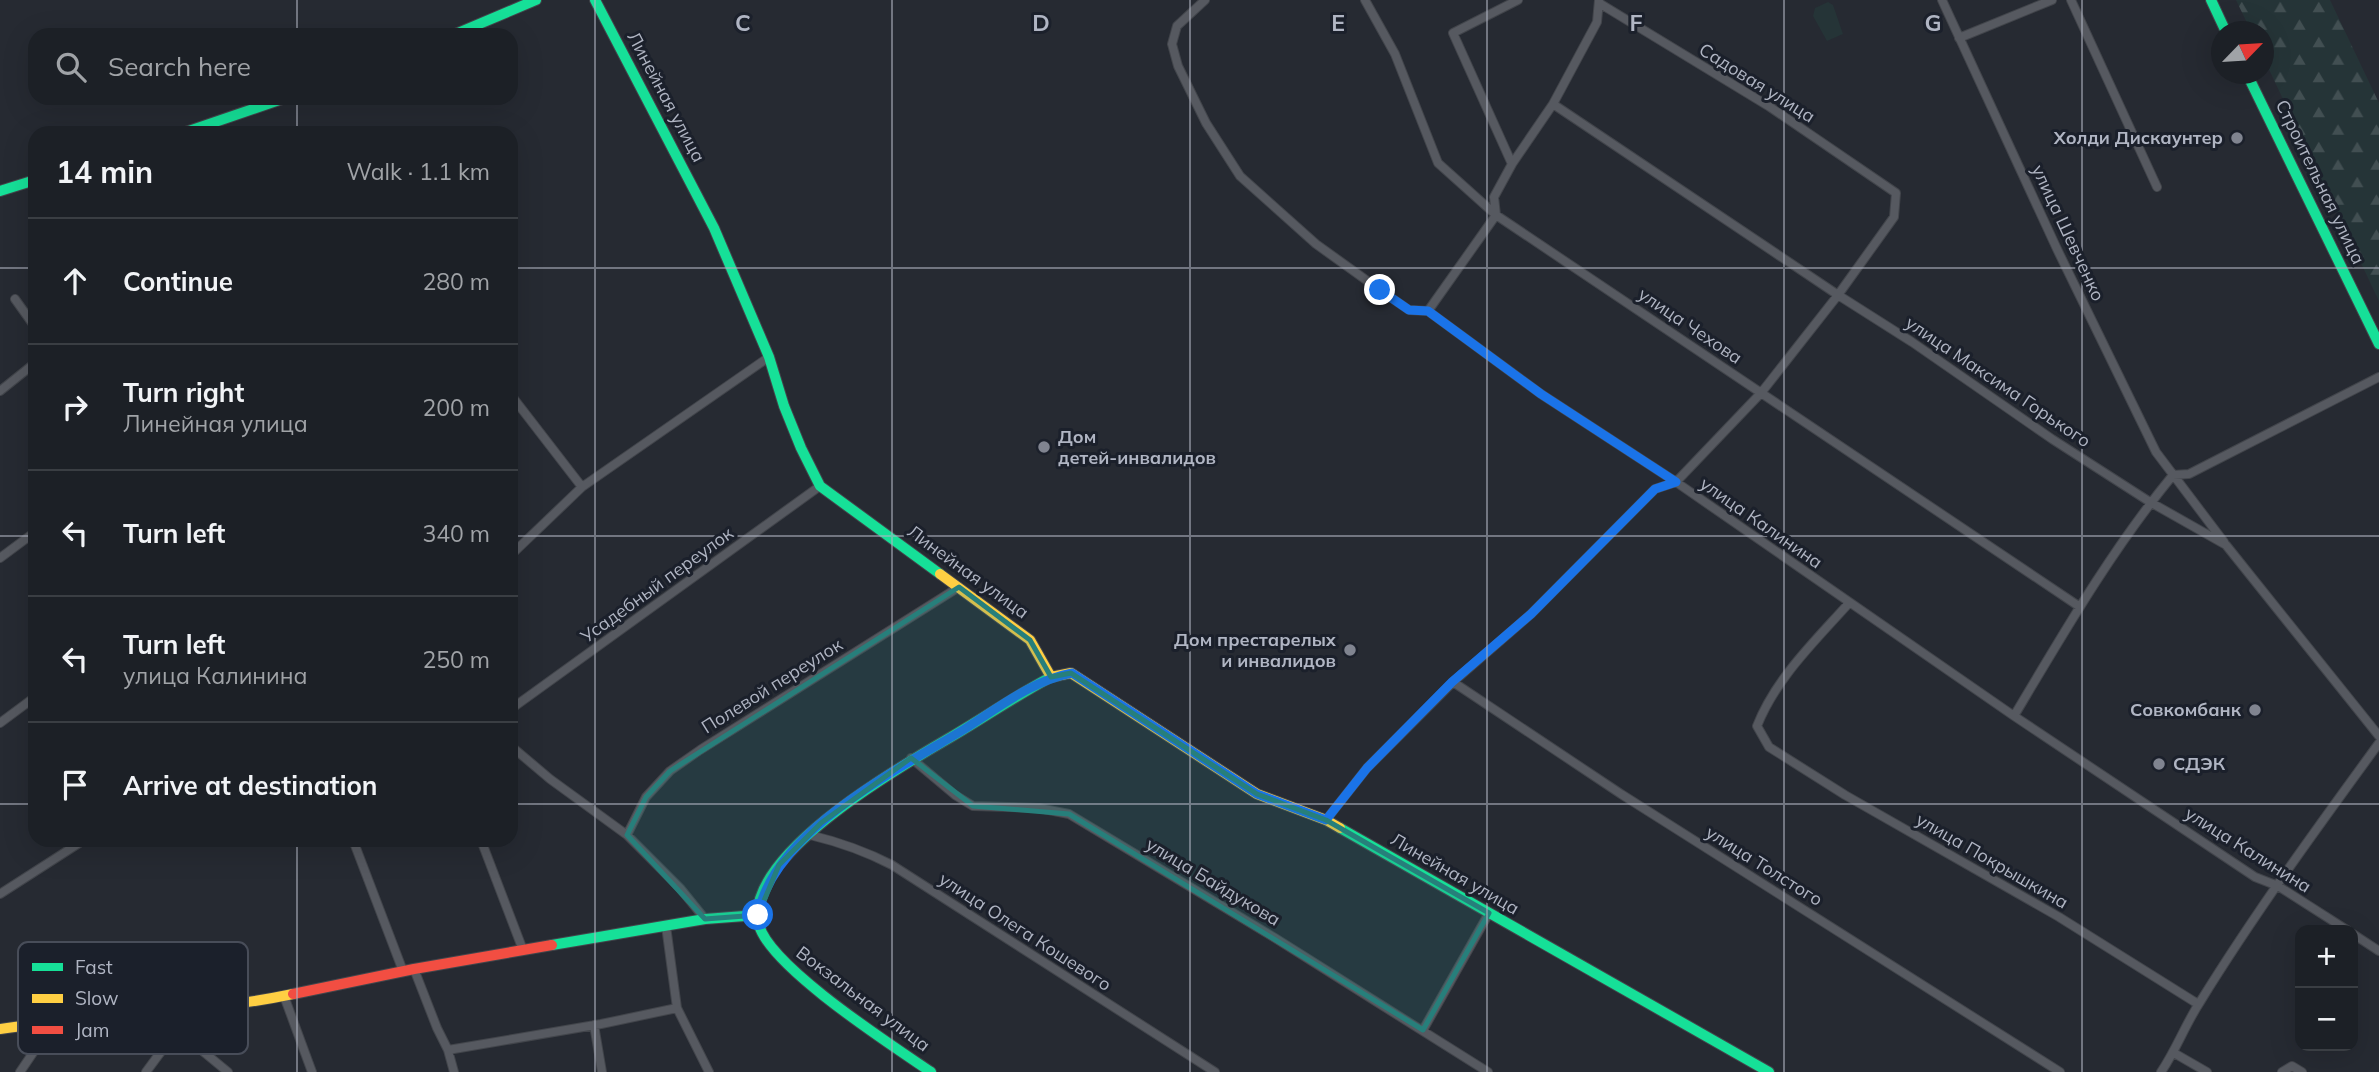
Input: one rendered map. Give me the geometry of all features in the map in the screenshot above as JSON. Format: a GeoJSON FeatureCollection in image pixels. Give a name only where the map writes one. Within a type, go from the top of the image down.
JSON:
{"type":"FeatureCollection","features":[{"type":"Feature","properties":{"kind":"main road"},"geometry":{"type":"LineString","coordinates":[[470,28],[536,0]]}},
{"type":"Feature","properties":{"kind":"main road","name":"Линейная улица"},"geometry":{"type":"LineString","coordinates":[[595,0],[714,228],[769,357],[784,406],[801,448],[820,486],[1030,640],[1051,677],[1072,673],[1257,794],[1326,820],[1769,1072]]}},
{"type":"Feature","properties":{"kind":"main road"},"geometry":{"type":"LineString","coordinates":[[2211,0],[2221,21]]}},
{"type":"Feature","properties":{"kind":"main road","name":"Строительная улица"},"geometry":{"type":"LineString","coordinates":[[2252,84],[2379,344]]}},
{"type":"Feature","properties":{"kind":"main road"},"geometry":{"type":"LineString","coordinates":[[203,126],[265,105]]}},
{"type":"Feature","properties":{"kind":"main road"},"geometry":{"type":"LineString","coordinates":[[0,191],[28,182]]}},
{"type":"Feature","properties":{"kind":"main road"},"geometry":{"type":"LineString","coordinates":[[248,1001],[705,919],[758,915],[761,897],[779,864],[857,795],[911,758],[1051,677]]}},
{"type":"Feature","properties":{"kind":"main road","name":"Вокзальная улица"},"geometry":{"type":"LineString","coordinates":[[758,915],[760,928],[780,958],[806,981],[931,1072]]}},
{"type":"Feature","properties":{"kind":"main road"},"geometry":{"type":"LineString","coordinates":[[0,1029],[18,1026]]}},
{"type":"Feature","properties":{"kind":"street","name":"улица Калинина"},"geometry":{"type":"LineString","coordinates":[[1205,0],[1177,26],[1172,44],[1178,66],[1206,123],[1240,176],[1316,244],[1409,310],[1428,311],[1541,394],[1676,482],[2014,716],[2255,877],[2278,886],[2339,925]]}},
{"type":"Feature","properties":{"kind":"street","name":"улица Чехова"},"geometry":{"type":"LineString","coordinates":[[1365,0],[1395,54],[1438,163],[1496,215],[2080,607]]}},
{"type":"Feature","properties":{"kind":"street"},"geometry":{"type":"LineString","coordinates":[[1512,164],[1453,33],[1518,0]]}},
{"type":"Feature","properties":{"kind":"street","name":"улица Шевченко"},"geometry":{"type":"LineString","coordinates":[[1942,0],[2057,249],[2157,452],[2226,545]]}},
{"type":"Feature","properties":{"kind":"street"},"geometry":{"type":"LineString","coordinates":[[1959,38],[2052,0]]}},
{"type":"Feature","properties":{"kind":"street"},"geometry":{"type":"LineString","coordinates":[[2071,0],[2157,187]]}},
{"type":"Feature","properties":{"kind":"street"},"geometry":{"type":"LineString","coordinates":[[1428,311],[1496,215],[1494,197],[1512,164],[1553,104],[1597,22],[1599,1]]}},
{"type":"Feature","properties":{"kind":"street","name":"Садовая улица"},"geometry":{"type":"LineString","coordinates":[[1599,1],[1770,107],[1896,192],[1894,217],[1838,295]]}},
{"type":"Feature","properties":{"kind":"street","name":"улица Максима Горького"},"geometry":{"type":"LineString","coordinates":[[1553,104],[1912,342],[2052,439],[2150,502],[2226,545],[2379,736]]}},
{"type":"Feature","properties":{"kind":"street"},"geometry":{"type":"LineString","coordinates":[[1326,820],[1367,768],[1452,682],[1531,614],[1655,489],[1676,482],[1761,393],[1838,295]]}},
{"type":"Feature","properties":{"kind":"street"},"geometry":{"type":"LineString","coordinates":[[15,299],[28,317]]}},
{"type":"Feature","properties":{"kind":"street"},"geometry":{"type":"LineString","coordinates":[[518,548],[582,487],[769,357]]}},
{"type":"Feature","properties":{"kind":"street"},"geometry":{"type":"LineString","coordinates":[[0,391],[28,369]]}},
{"type":"Feature","properties":{"kind":"street"},"geometry":{"type":"LineString","coordinates":[[2014,716],[2080,607],[2150,502],[2173,475],[2189,474],[2379,377]]}},
{"type":"Feature","properties":{"kind":"street"},"geometry":{"type":"LineString","coordinates":[[518,405],[582,487]]}},
{"type":"Feature","properties":{"kind":"street","name":"Усадебный переулок"},"geometry":{"type":"LineString","coordinates":[[518,704],[820,486]]}},
{"type":"Feature","properties":{"kind":"street"},"geometry":{"type":"LineString","coordinates":[[0,558],[28,537]]}},
{"type":"Feature","properties":{"kind":"street","name":"Полевой переулок"},"geometry":{"type":"LineString","coordinates":[[626,835],[646,797],[670,771],[959,587]]}},
{"type":"Feature","properties":{"kind":"street","name":"улица Покрышкина"},"geometry":{"type":"LineString","coordinates":[[1849,603],[1794,664],[1764,709],[1757,726],[1769,747],[1846,795],[2059,918],[2198,1004]]}},
{"type":"Feature","properties":{"kind":"street","name":"улица Толстого"},"geometry":{"type":"LineString","coordinates":[[1452,682],[1621,794],[2060,1072]]}},
{"type":"Feature","properties":{"kind":"street"},"geometry":{"type":"LineString","coordinates":[[0,723],[28,701]]}},
{"type":"Feature","properties":{"kind":"street"},"geometry":{"type":"LineString","coordinates":[[2161,1072],[2174,1053],[2198,1004],[2306,843],[2379,743]]}},
{"type":"Feature","properties":{"kind":"street"},"geometry":{"type":"LineString","coordinates":[[518,752],[626,835],[680,888],[705,919]]}},
{"type":"Feature","properties":{"kind":"street","name":"улица Байдукова"},"geometry":{"type":"LineString","coordinates":[[911,758],[955,795],[973,806],[1039,808],[1069,814],[1488,1072]]}},
{"type":"Feature","properties":{"kind":"street","name":"улица Олега Кошевого"},"geometry":{"type":"LineString","coordinates":[[810,835],[842,842],[871,853],[892,865],[1214,1072]]}},
{"type":"Feature","properties":{"kind":"street"},"geometry":{"type":"LineString","coordinates":[[0,894],[73,847]]}},
{"type":"Feature","properties":{"kind":"street"},"geometry":{"type":"LineString","coordinates":[[356,847],[409,970],[448,1051],[454,1072]]}},
{"type":"Feature","properties":{"kind":"street"},"geometry":{"type":"LineString","coordinates":[[484,847],[523,950]]}},
{"type":"Feature","properties":{"kind":"street"},"geometry":{"type":"LineString","coordinates":[[1423,1030],[1489,913]]}},
{"type":"Feature","properties":{"kind":"street"},"geometry":{"type":"LineString","coordinates":[[666,926],[677,1008],[709,1072]]}},
{"type":"Feature","properties":{"kind":"street"},"geometry":{"type":"LineString","coordinates":[[2358,937],[2379,951]]}},
{"type":"Feature","properties":{"kind":"street"},"geometry":{"type":"LineString","coordinates":[[284,996],[312,1072]]}},
{"type":"Feature","properties":{"kind":"street"},"geometry":{"type":"LineString","coordinates":[[448,1051],[677,1008]]}},
{"type":"Feature","properties":{"kind":"street"},"geometry":{"type":"LineString","coordinates":[[594,1025],[602,1072]]}},
{"type":"Feature","properties":{"kind":"street"},"geometry":{"type":"LineString","coordinates":[[2174,1053],[2207,1072]]}},
{"type":"Feature","properties":{"kind":"street"},"geometry":{"type":"LineString","coordinates":[[20,1072],[32,1054]]}},
{"type":"Feature","properties":{"kind":"street"},"geometry":{"type":"LineString","coordinates":[[146,1072],[159,1054]]}},
{"type":"Feature","properties":{"kind":"street"},"geometry":{"type":"LineString","coordinates":[[206,1054],[228,1072]]}},
{"type":"Feature","properties":{"kind":"street"},"geometry":{"type":"LineString","coordinates":[[2282,1072],[2292,1066],[2302,1072]]}},
{"type":"Feature","properties":{"kind":"highlighted area"},"geometry":{"type":"Polygon","coordinates":[[[959,587],[1030,640],[1051,677],[1071,673],[1257,794],[1326,820],[1489,913],[1423,1030],[1069,814],[973,806],[911,758],[821,823],[779,865],[758,915],[705,919],[627,835],[646,797],[670,771],[959,587]]]}},
{"type":"Feature","properties":{"kind":"green space"},"geometry":{"type":"Polygon","coordinates":[[[2236,0],[2330,0],[2379,103],[2379,301],[2274,80],[2274,21],[2246,21],[2236,0]]]}},
{"type":"Feature","properties":{"kind":"green space"},"geometry":{"type":"Polygon","coordinates":[[[1828,2],[1833,5],[1843,34],[1827,41],[1813,16],[1815,8],[1828,2]]]}},
{"type":"Feature","properties":{"kind":"traffic: fast"},"geometry":{"type":"LineString","coordinates":[[470,28],[536,0]]}},
{"type":"Feature","properties":{"kind":"traffic: fast"},"geometry":{"type":"LineString","coordinates":[[595,0],[714,228],[769,357],[784,406],[801,448],[820,486],[940,574]]}},
{"type":"Feature","properties":{"kind":"traffic: fast"},"geometry":{"type":"LineString","coordinates":[[2211,0],[2221,21]]}},
{"type":"Feature","properties":{"kind":"traffic: fast"},"geometry":{"type":"LineString","coordinates":[[2252,84],[2379,344]]}},
{"type":"Feature","properties":{"kind":"traffic: fast"},"geometry":{"type":"LineString","coordinates":[[203,126],[265,105]]}},
{"type":"Feature","properties":{"kind":"traffic: fast"},"geometry":{"type":"LineString","coordinates":[[0,191],[28,182]]}},
{"type":"Feature","properties":{"kind":"traffic: fast"},"geometry":{"type":"LineString","coordinates":[[931,1072],[835,1004],[785,962],[768,942],[759,925],[760,899],[775,871],[799,843],[830,816],[898,769],[1051,677]]}},
{"type":"Feature","properties":{"kind":"traffic: fast"},"geometry":{"type":"LineString","coordinates":[[1340,828],[1769,1072]]}},
{"type":"Feature","properties":{"kind":"traffic: fast"},"geometry":{"type":"LineString","coordinates":[[552,945],[705,919],[758,915]]}},
{"type":"Feature","properties":{"kind":"traffic: slow"},"geometry":{"type":"LineString","coordinates":[[940,574],[1030,640],[1051,677],[1071,673],[1257,794],[1340,828]]}},
{"type":"Feature","properties":{"kind":"traffic: slow"},"geometry":{"type":"LineString","coordinates":[[248,1002],[293,994]]}},
{"type":"Feature","properties":{"kind":"traffic: slow"},"geometry":{"type":"LineString","coordinates":[[0,1029],[18,1027]]}},
{"type":"Feature","properties":{"kind":"traffic: jam"},"geometry":{"type":"LineString","coordinates":[[293,994],[552,945]]}},
{"type":"Feature","properties":{"kind":"place","name":"Холди Дискаунтер"},"geometry":{"type":"Point","coordinates":[2237,138]}},
{"type":"Feature","properties":{"kind":"place","name":"Дом детей-инвалидов"},"geometry":{"type":"Point","coordinates":[1044,447]}},
{"type":"Feature","properties":{"kind":"place","name":"Дом престарелых и инвалидов"},"geometry":{"type":"Point","coordinates":[1350,650]}},
{"type":"Feature","properties":{"kind":"place","name":"Совкомбанк"},"geometry":{"type":"Point","coordinates":[2255,710]}},
{"type":"Feature","properties":{"kind":"place","name":"СДЭК"},"geometry":{"type":"Point","coordinates":[2159,764]}},
{"type":"Feature","properties":{"kind":"route"},"geometry":{"type":"LineString","coordinates":[[758,915],[761,897],[779,864],[821,823],[857,795],[911,758],[934,747],[1027,689],[1051,677],[1072,673],[1257,794],[1326,820],[1367,768],[1452,682],[1531,614],[1591,550],[1655,489],[1676,482],[1541,394],[1428,311],[1409,310],[1380,290]]}}]}
